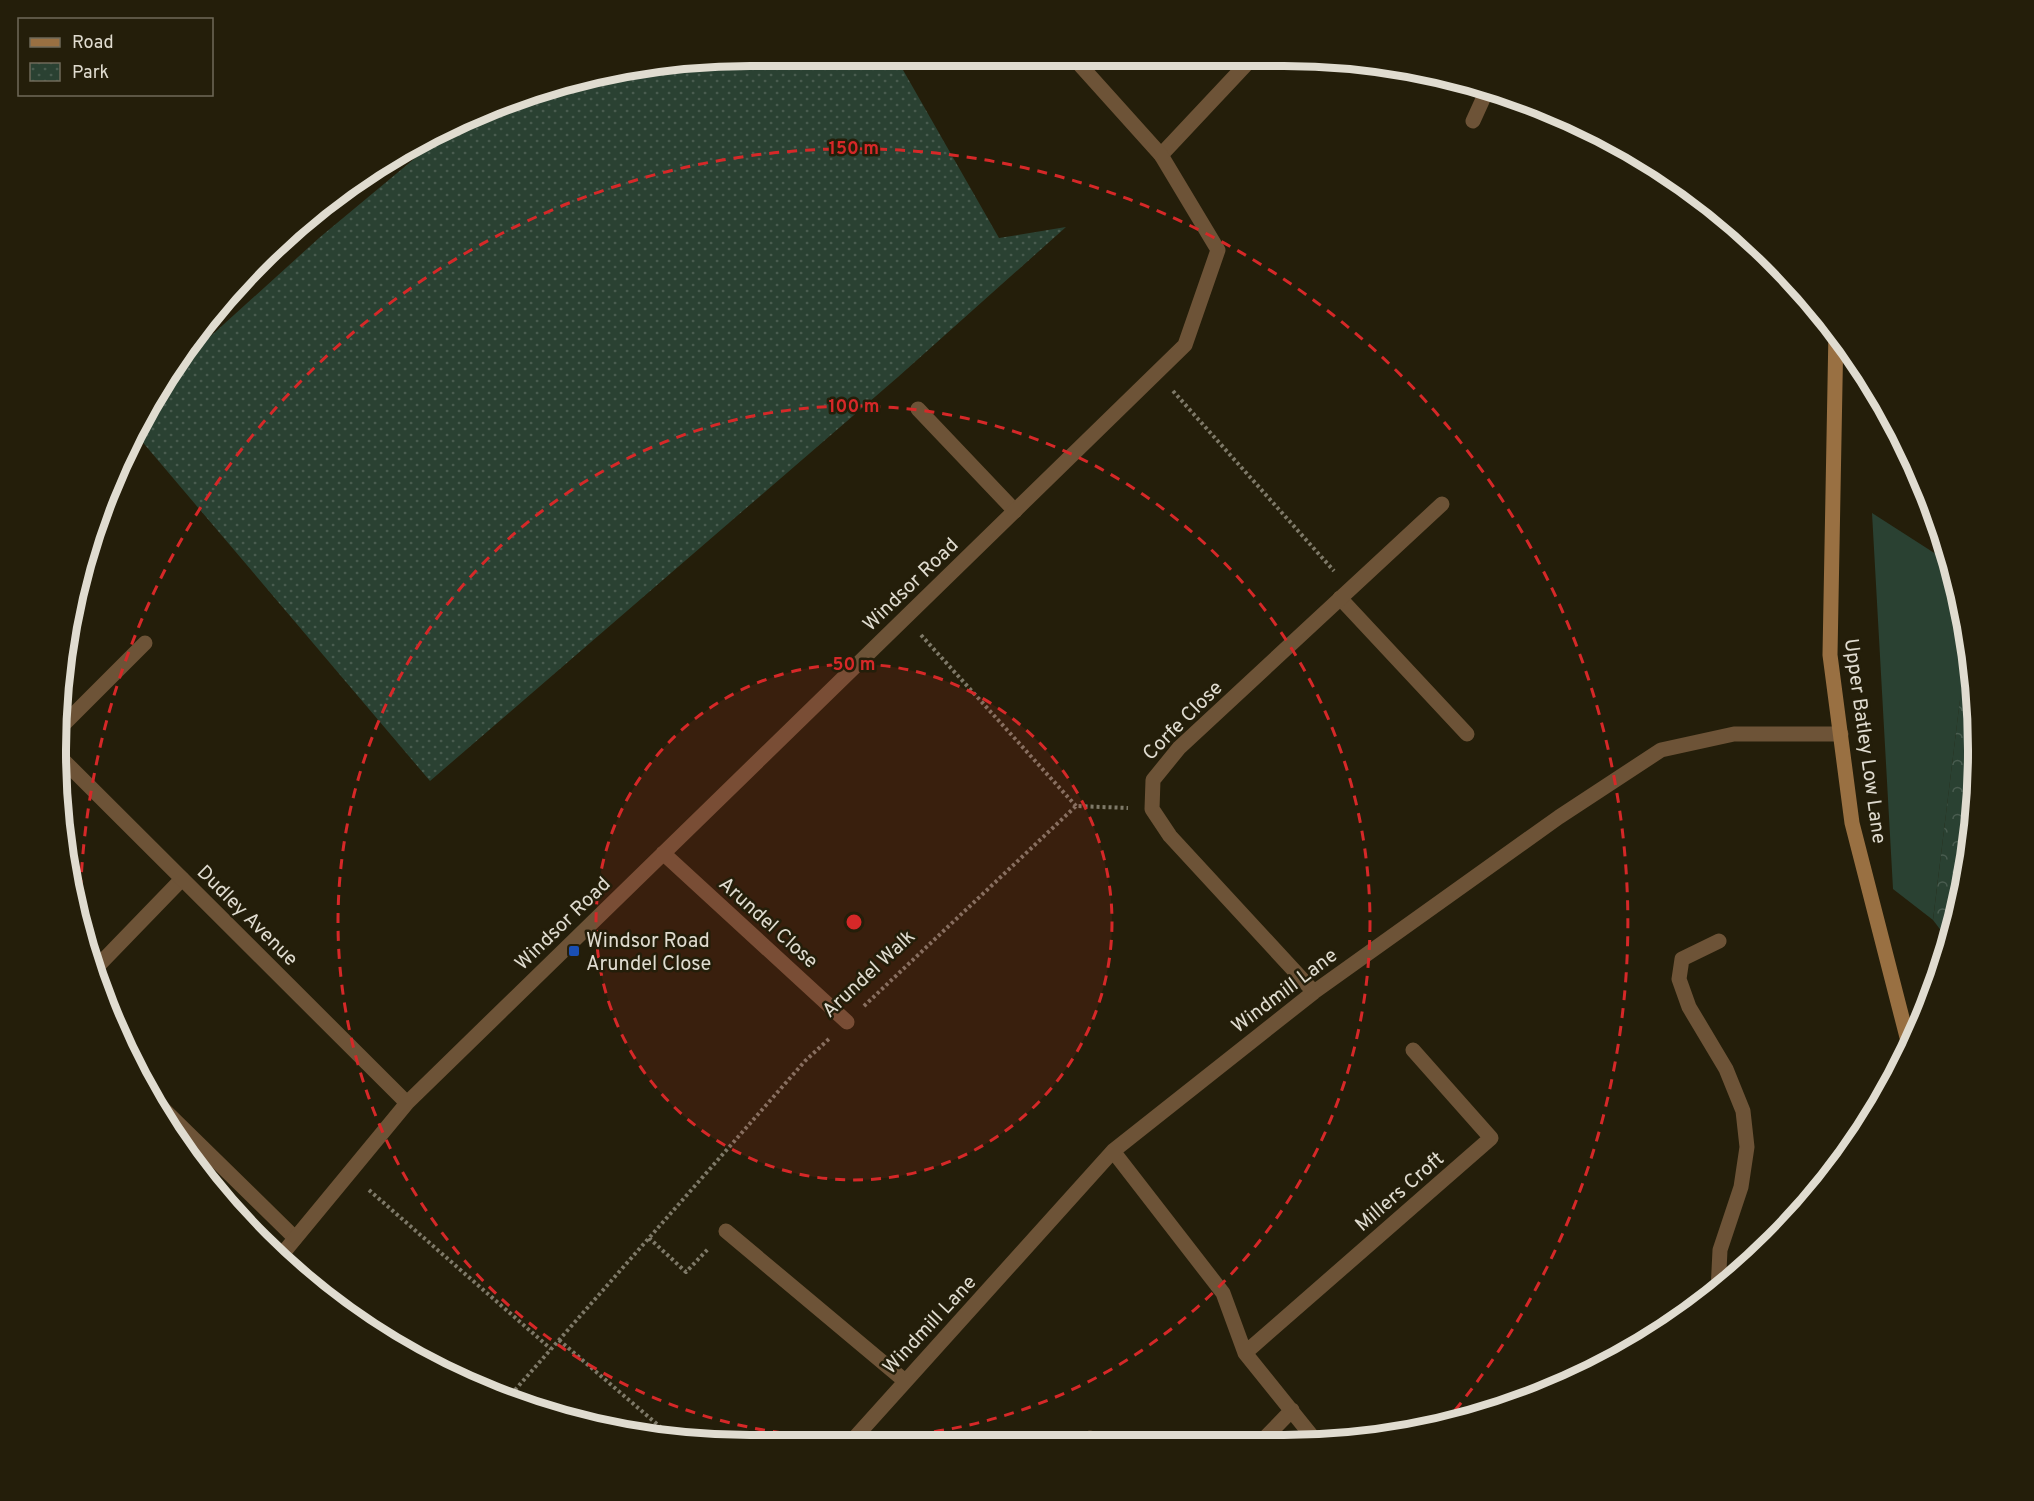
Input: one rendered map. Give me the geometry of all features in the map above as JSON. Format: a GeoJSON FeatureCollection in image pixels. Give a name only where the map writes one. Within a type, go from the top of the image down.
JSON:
{"type":"FeatureCollection","features":[{"type":"Feature","properties":{"kind":"street","name":"Windsor Road"},"geometry":{"type":"LineString","coordinates":[[284,1252],[407,1103],[1185,345],[1218,249],[1161,155],[1081,66]]}},
{"type":"Feature","properties":{"kind":"street"},"geometry":{"type":"LineString","coordinates":[[1161,155],[1245,66]]}},
{"type":"Feature","properties":{"kind":"street"},"geometry":{"type":"LineString","coordinates":[[1473,121],[1484,96]]}},
{"type":"Feature","properties":{"kind":"street","name":"Upper Batley Low Lane"},"geometry":{"type":"LineString","coordinates":[[1836,346],[1830,655],[1852,823],[1907,1032]]}},
{"type":"Feature","properties":{"kind":"street"},"geometry":{"type":"LineString","coordinates":[[918,409],[1015,511]]}},
{"type":"Feature","properties":{"kind":"street","name":"Corfe Close"},"geometry":{"type":"LineString","coordinates":[[1152,809],[1153,780],[1179,748],[1442,504]]}},
{"type":"Feature","properties":{"kind":"street"},"geometry":{"type":"LineString","coordinates":[[1345,594],[1467,734]]}},
{"type":"Feature","properties":{"kind":"street"},"geometry":{"type":"LineString","coordinates":[[67,721],[145,643]]}},
{"type":"Feature","properties":{"kind":"street","name":"Windmill Lane"},"geometry":{"type":"LineString","coordinates":[[857,1435],[1029,1247],[1113,1151],[1314,992],[1559,817],[1661,750],[1734,734],[1841,734]]}},
{"type":"Feature","properties":{"kind":"street","name":"Dudley Avenue"},"geometry":{"type":"LineString","coordinates":[[66,764],[407,1103]]}},
{"type":"Feature","properties":{"kind":"street"},"geometry":{"type":"LineString","coordinates":[[1152,809],[1170,836],[1314,992]]}},
{"type":"Feature","properties":{"kind":"street","name":"Arundel Close"},"geometry":{"type":"LineString","coordinates":[[663,853],[847,1022]]}},
{"type":"Feature","properties":{"kind":"street"},"geometry":{"type":"LineString","coordinates":[[100,964],[182,879]]}},
{"type":"Feature","properties":{"kind":"street"},"geometry":{"type":"LineString","coordinates":[[1719,941],[1683,958],[1679,979],[1689,1007],[1726,1069],[1743,1111],[1747,1147],[1741,1187],[1720,1250],[1719,1279]]}},
{"type":"Feature","properties":{"kind":"street","name":"Millers Croft"},"geometry":{"type":"LineString","coordinates":[[1245,1353],[1491,1138],[1413,1050]]}},
{"type":"Feature","properties":{"kind":"street"},"geometry":{"type":"LineString","coordinates":[[175,1121],[295,1238]]}},
{"type":"Feature","properties":{"kind":"street"},"geometry":{"type":"LineString","coordinates":[[1113,1151],[1223,1293],[1245,1353],[1311,1434]]}},
{"type":"Feature","properties":{"kind":"street"},"geometry":{"type":"LineString","coordinates":[[726,1231],[905,1381]]}},
{"type":"Feature","properties":{"kind":"street"},"geometry":{"type":"LineString","coordinates":[[1268,1435],[1292,1410]]}},
{"type":"Feature","properties":{"kind":"path"},"geometry":{"type":"LineString","coordinates":[[1156,372],[1345,594]]}},
{"type":"Feature","properties":{"kind":"path"},"geometry":{"type":"LineString","coordinates":[[905,618],[1076,806],[1152,809]]}},
{"type":"Feature","properties":{"kind":"path","name":"Arundel Walk"},"geometry":{"type":"LineString","coordinates":[[513,1392],[806,1061],[1076,806]]}},
{"type":"Feature","properties":{"kind":"path"},"geometry":{"type":"LineString","coordinates":[[349,1173],[551,1349]]}},
{"type":"Feature","properties":{"kind":"path"},"geometry":{"type":"LineString","coordinates":[[649,1238],[686,1272],[726,1231]]}},
{"type":"Feature","properties":{"kind":"path"},"geometry":{"type":"LineString","coordinates":[[559,1341],[663,1429]]}},
{"type":"Feature","properties":{"kind":"green space"},"geometry":{"type":"Polygon","coordinates":[[[750,66],[901,66],[999,238],[1066,227],[898,377],[430,781],[141,440],[158,408],[196,350],[319,238],[427,148],[489,118],[530,102],[617,79],[706,67],[750,66]]]}},
{"type":"Feature","properties":{"kind":"green space"},"geometry":{"type":"Polygon","coordinates":[[[1872,513],[1940,557],[1955,617],[1963,673],[1933,920],[1893,889],[1872,513]]]}},
{"type":"Feature","properties":{"kind":"green space"},"geometry":{"type":"Polygon","coordinates":[[[1963,672],[1968,750],[1967,795],[1962,840],[1943,934],[1933,920],[1963,672]]]}},
{"type":"Feature","properties":{"kind":"place","name":"Windsor Road Arundel Close"},"geometry":{"type":"Point","coordinates":[574,951]}}]}
